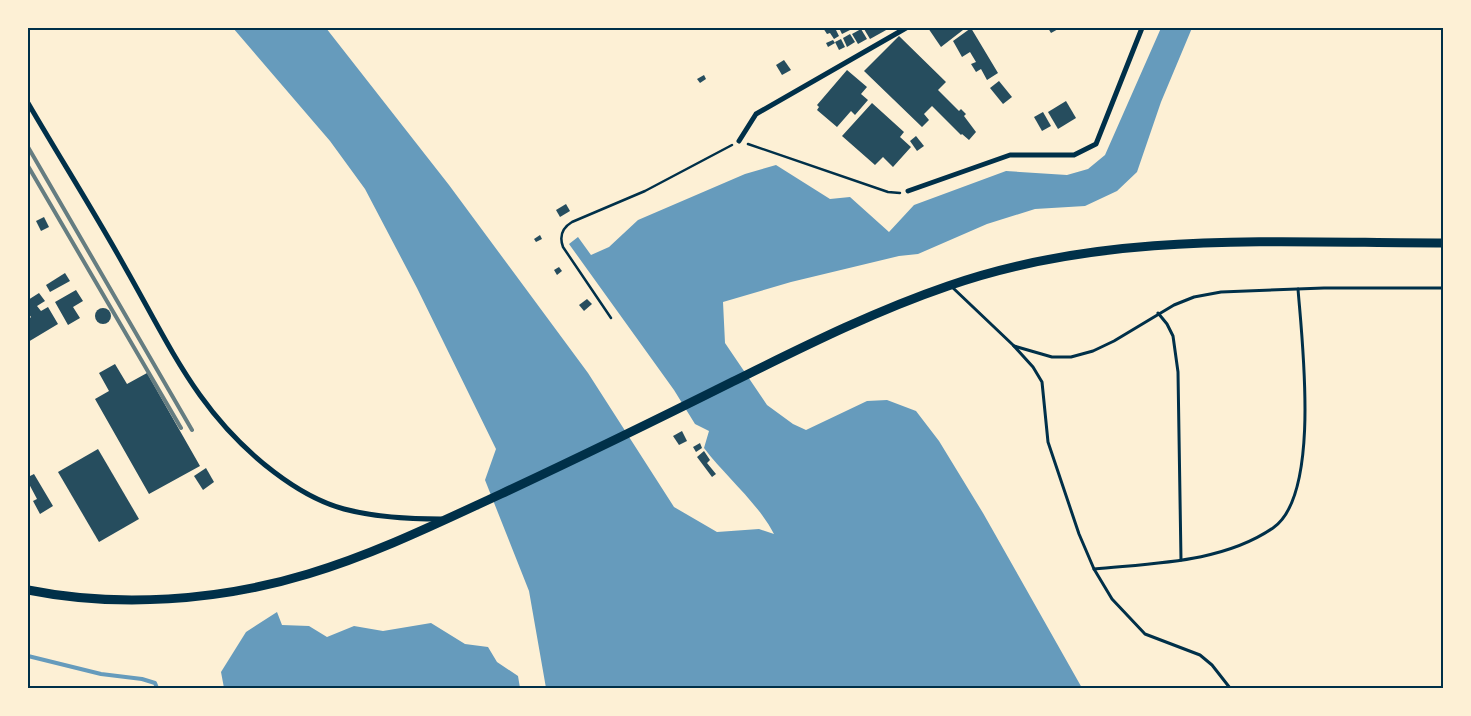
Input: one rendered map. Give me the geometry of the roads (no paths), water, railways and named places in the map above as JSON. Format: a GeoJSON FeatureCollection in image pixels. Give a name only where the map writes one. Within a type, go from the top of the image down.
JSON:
{"type":"FeatureCollection","features":[{"type":"Feature","properties":{"kind":"street"},"geometry":{"type":"LineString","coordinates":[[740,140],[756,114],[906,28]]}},
{"type":"Feature","properties":{"kind":"street"},"geometry":{"type":"LineString","coordinates":[[908,191],[1010,155],[1074,155],[1096,144],[1142,28]]}},
{"type":"Feature","properties":{"kind":"street"},"geometry":{"type":"LineString","coordinates":[[28,103],[125,267],[179,365],[206,405],[246,450],[312,497],[343,509],[379,516],[446,519]]}},
{"type":"Feature","properties":{"kind":"street"},"geometry":{"type":"LineString","coordinates":[[28,590],[108,601],[147,600],[244,590],[308,574],[362,555],[446,519],[600,448],[871,316],[950,285],[1007,268],[1064,255],[1118,248],[1207,243],[1444,243]]}},
{"type":"Feature","properties":{"kind":"lane"},"geometry":{"type":"LineString","coordinates":[[950,285],[1034,367],[1042,382],[1048,442],[1079,534],[1094,568],[1112,599],[1146,634],[1200,655],[1212,665],[1230,688]]}},
{"type":"Feature","properties":{"kind":"lane"},"geometry":{"type":"LineString","coordinates":[[1013,345],[1052,357],[1071,357],[1093,351],[1114,341],[1158,313],[1194,297],[1220,292],[1298,289],[1444,288]]}},
{"type":"Feature","properties":{"kind":"lane"},"geometry":{"type":"LineString","coordinates":[[1094,568],[1181,560],[1233,548],[1275,527],[1292,503],[1302,464],[1306,393],[1298,289]]}},
{"type":"Feature","properties":{"kind":"lane"},"geometry":{"type":"LineString","coordinates":[[1158,313],[1167,324],[1173,336],[1178,372],[1181,560]]}},
{"type":"Feature","properties":{"kind":"water"},"geometry":{"type":"Polygon","coordinates":[[[233,28],[326,28],[449,185],[588,373],[674,507],[717,532],[759,529],[774,534],[751,501],[704,448],[709,431],[695,424],[674,390],[569,244],[578,237],[591,255],[609,247],[638,220],[745,174],[776,165],[830,199],[850,197],[889,232],[914,205],[1006,171],[1067,175],[1088,169],[1105,155],[1161,28],[1192,28],[1161,102],[1137,172],[1117,191],[1085,206],[1035,209],[987,224],[918,254],[899,256],[791,282],[723,302],[725,343],[767,405],[793,424],[806,430],[867,401],[887,400],[916,411],[939,441],[983,513],[1082,688],[546,688],[529,591],[485,480],[496,449],[417,288],[365,189],[330,141],[233,28]]]}},
{"type":"Feature","properties":{"kind":"water"},"geometry":{"type":"Polygon","coordinates":[[[277,612],[282,625],[309,626],[327,637],[354,626],[383,631],[431,623],[465,644],[488,647],[497,662],[518,676],[520,688],[224,688],[221,672],[246,632],[277,612]]]}},
{"type":"Feature","properties":{"kind":"waterway"},"geometry":{"type":"LineString","coordinates":[[28,656],[101,674],[142,679],[155,683],[157,688]]}},
{"type":"Feature","properties":{"kind":"railway"},"geometry":{"type":"LineString","coordinates":[[28,147],[192,430]]}},
{"type":"Feature","properties":{"kind":"railway"},"geometry":{"type":"LineString","coordinates":[[28,166],[181,428]]}}]}
